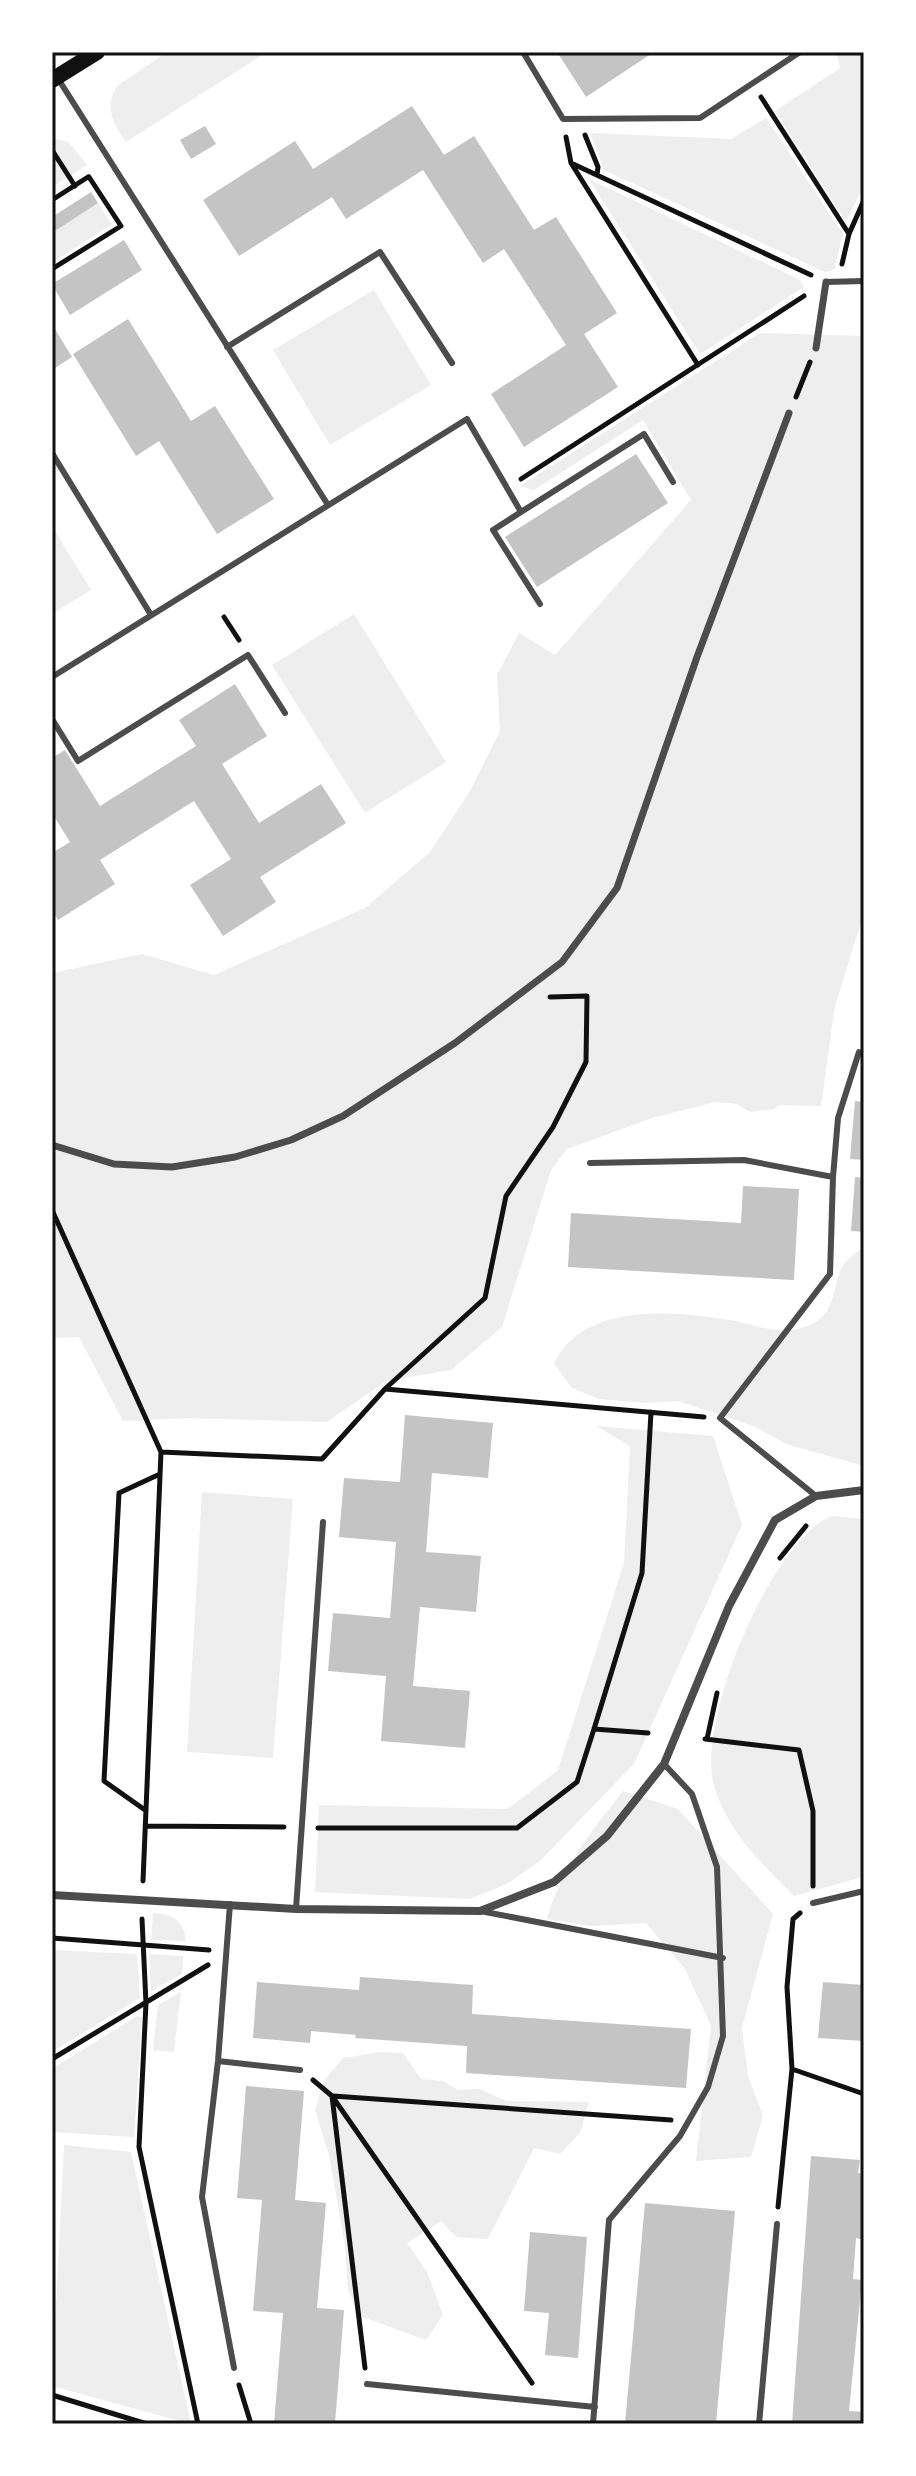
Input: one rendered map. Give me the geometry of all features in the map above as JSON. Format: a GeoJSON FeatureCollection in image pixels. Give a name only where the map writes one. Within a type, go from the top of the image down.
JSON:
{"type":"FeatureCollection","features":[{"type":"Feature","properties":{"kind":"main road"},"geometry":{"type":"LineString","coordinates":[[54,79],[74,58],[97,52]]}},
{"type":"Feature","properties":{"kind":"street"},"geometry":{"type":"LineString","coordinates":[[816,348],[826,282]]}},
{"type":"Feature","properties":{"kind":"street"},"geometry":{"type":"LineString","coordinates":[[52,1145],[114,1164],[172,1167],[235,1157],[291,1140],[343,1116],[455,1043],[562,962],[617,888],[697,657],[789,413]]}},
{"type":"Feature","properties":{"kind":"street"},"geometry":{"type":"LineString","coordinates":[[52,1895],[296,1909],[480,1911],[554,1882],[607,1836],[664,1764],[751,1559],[775,1520],[816,1496],[864,1490]]}},
{"type":"Feature","properties":{"kind":"lane"},"geometry":{"type":"LineString","coordinates":[[523,52],[563,119],[700,118],[800,52]]}},
{"type":"Feature","properties":{"kind":"lane"},"geometry":{"type":"LineString","coordinates":[[54,79],[111,162],[328,505]]}},
{"type":"Feature","properties":{"kind":"lane"},"geometry":{"type":"LineString","coordinates":[[227,347],[380,252],[452,363]]}},
{"type":"Feature","properties":{"kind":"lane"},"geometry":{"type":"LineString","coordinates":[[826,282],[864,281]]}},
{"type":"Feature","properties":{"kind":"lane"},"geometry":{"type":"LineString","coordinates":[[52,677],[467,419],[521,512]]}},
{"type":"Feature","properties":{"kind":"lane"},"geometry":{"type":"LineString","coordinates":[[540,604],[493,530],[644,434],[673,482]]}},
{"type":"Feature","properties":{"kind":"lane"},"geometry":{"type":"LineString","coordinates":[[52,453],[151,615]]}},
{"type":"Feature","properties":{"kind":"lane"},"geometry":{"type":"LineString","coordinates":[[52,719],[78,761],[248,655],[285,713]]}},
{"type":"Feature","properties":{"kind":"lane"},"geometry":{"type":"LineString","coordinates":[[816,1496],[720,1418],[830,1274],[838,1118],[859,1052]]}},
{"type":"Feature","properties":{"kind":"lane"},"geometry":{"type":"LineString","coordinates":[[590,1163],[744,1160],[833,1177]]}},
{"type":"Feature","properties":{"kind":"lane"},"geometry":{"type":"LineString","coordinates":[[296,1909],[323,1522]]}},
{"type":"Feature","properties":{"kind":"lane"},"geometry":{"type":"LineString","coordinates":[[593,2424],[609,2220],[680,2136],[708,2087],[723,2036],[723,1958],[717,1867],[692,1794],[664,1764]]}},
{"type":"Feature","properties":{"kind":"lane"},"geometry":{"type":"LineString","coordinates":[[813,1903],[864,1891]]}},
{"type":"Feature","properties":{"kind":"lane"},"geometry":{"type":"LineString","coordinates":[[230,1904],[218,2061],[202,2197],[234,2368]]}},
{"type":"Feature","properties":{"kind":"lane"},"geometry":{"type":"LineString","coordinates":[[480,1911],[723,1958]]}},
{"type":"Feature","properties":{"kind":"lane"},"geometry":{"type":"LineString","coordinates":[[218,2061],[300,2070]]}},
{"type":"Feature","properties":{"kind":"lane"},"geometry":{"type":"LineString","coordinates":[[759,2424],[777,2224]]}},
{"type":"Feature","properties":{"kind":"lane"},"geometry":{"type":"LineString","coordinates":[[367,2384],[595,2407]]}},
{"type":"Feature","properties":{"kind":"path"},"geometry":{"type":"LineString","coordinates":[[752,83],[849,234],[864,200]]}},
{"type":"Feature","properties":{"kind":"path"},"geometry":{"type":"LineString","coordinates":[[563,119],[571,163],[698,365]]}},
{"type":"Feature","properties":{"kind":"path"},"geometry":{"type":"LineString","coordinates":[[578,119],[598,167],[597,175]]}},
{"type":"Feature","properties":{"kind":"path"},"geometry":{"type":"LineString","coordinates":[[52,150],[75,186]]}},
{"type":"Feature","properties":{"kind":"path"},"geometry":{"type":"LineString","coordinates":[[52,200],[111,162]]}},
{"type":"Feature","properties":{"kind":"path"},"geometry":{"type":"LineString","coordinates":[[571,163],[826,282]]}},
{"type":"Feature","properties":{"kind":"path"},"geometry":{"type":"LineString","coordinates":[[52,269],[121,226],[89,177]]}},
{"type":"Feature","properties":{"kind":"path"},"geometry":{"type":"LineString","coordinates":[[506,489],[826,282]]}},
{"type":"Feature","properties":{"kind":"path"},"geometry":{"type":"LineString","coordinates":[[789,413],[816,348]]}},
{"type":"Feature","properties":{"kind":"path"},"geometry":{"type":"LineString","coordinates":[[224,617],[248,655]]}},
{"type":"Feature","properties":{"kind":"path"},"geometry":{"type":"LineString","coordinates":[[161,1452],[322,1459],[385,1389],[485,1298],[506,1196],[553,1127],[586,1062],[587,996],[514,998]]}},
{"type":"Feature","properties":{"kind":"path"},"geometry":{"type":"LineString","coordinates":[[52,1210],[161,1452],[143,1881]]}},
{"type":"Feature","properties":{"kind":"path"},"geometry":{"type":"LineString","coordinates":[[385,1389],[720,1418]]}},
{"type":"Feature","properties":{"kind":"path"},"geometry":{"type":"LineString","coordinates":[[145,1826],[517,1828],[577,1782],[642,1573],[651,1412]]}},
{"type":"Feature","properties":{"kind":"path"},"geometry":{"type":"LineString","coordinates":[[146,1811],[104,1781],[119,1493],[160,1474]]}},
{"type":"Feature","properties":{"kind":"path"},"geometry":{"type":"LineString","coordinates":[[775,1564],[809,1522]]}},
{"type":"Feature","properties":{"kind":"path"},"geometry":{"type":"LineString","coordinates":[[720,1682],[706,1739],[799,1750],[813,1811],[813,1903],[793,1919],[787,1987],[792,2069],[777,2224]]}},
{"type":"Feature","properties":{"kind":"path"},"geometry":{"type":"LineString","coordinates":[[594,1729],[648,1733]]}},
{"type":"Feature","properties":{"kind":"path"},"geometry":{"type":"LineString","coordinates":[[142,1918],[146,2003],[139,2147],[198,2424]]}},
{"type":"Feature","properties":{"kind":"path"},"geometry":{"type":"LineString","coordinates":[[52,1938],[226,1952]]}},
{"type":"Feature","properties":{"kind":"path"},"geometry":{"type":"LineString","coordinates":[[52,2059],[226,1952]]}},
{"type":"Feature","properties":{"kind":"path"},"geometry":{"type":"LineString","coordinates":[[792,2069],[864,2094]]}},
{"type":"Feature","properties":{"kind":"path"},"geometry":{"type":"LineString","coordinates":[[300,2070],[332,2096],[546,2403]]}},
{"type":"Feature","properties":{"kind":"path"},"geometry":{"type":"LineString","coordinates":[[332,2096],[689,2121]]}},
{"type":"Feature","properties":{"kind":"path"},"geometry":{"type":"LineString","coordinates":[[332,2096],[367,2384]]}},
{"type":"Feature","properties":{"kind":"path"},"geometry":{"type":"LineString","coordinates":[[234,2368],[251,2424]]}},
{"type":"Feature","properties":{"kind":"path"},"geometry":{"type":"LineString","coordinates":[[52,2395],[147,2424]]}},
{"type":"Feature","properties":{"kind":"shaded area"},"geometry":{"type":"Polygon","coordinates":[[[167,52],[267,52],[126,142],[112,115],[113,94],[117,86],[167,52]]]}},
{"type":"Feature","properties":{"kind":"shaded area"},"geometry":{"type":"Polygon","coordinates":[[[836,52],[864,52],[864,185],[846,222],[775,111],[840,68],[836,52]]]}},
{"type":"Feature","properties":{"kind":"shaded area"},"geometry":{"type":"Polygon","coordinates":[[[766,118],[843,234],[834,270],[825,272],[604,170],[590,133],[731,139],[766,118]]]}},
{"type":"Feature","properties":{"kind":"shaded area"},"geometry":{"type":"Polygon","coordinates":[[[52,138],[69,142],[87,165],[52,187],[52,138]]]}},
{"type":"Feature","properties":{"kind":"shaded area"},"geometry":{"type":"Polygon","coordinates":[[[589,179],[800,280],[804,287],[700,354],[589,179]]]}},
{"type":"Feature","properties":{"kind":"shaded area"},"geometry":{"type":"Polygon","coordinates":[[[98,203],[112,224],[52,263],[52,233],[98,203]]]}},
{"type":"Feature","properties":{"kind":"shaded area"},"geometry":{"type":"Polygon","coordinates":[[[374,290],[431,385],[330,445],[273,350],[374,290]]]}},
{"type":"Feature","properties":{"kind":"shaded area"},"geometry":{"type":"Polygon","coordinates":[[[760,333],[864,336],[864,913],[835,1006],[821,1106],[779,1105],[774,1109],[750,1112],[737,1104],[716,1102],[652,1118],[567,1149],[551,1170],[502,1327],[451,1370],[386,1381],[327,1422],[187,1418],[123,1421],[79,1337],[52,1338],[52,973],[142,954],[214,975],[365,908],[430,852],[470,791],[500,731],[497,675],[519,633],[555,655],[691,500],[643,420],[534,490],[520,486],[760,333]]]}},
{"type":"Feature","properties":{"kind":"shaded area"},"geometry":{"type":"Polygon","coordinates":[[[52,526],[91,590],[52,614],[52,526]]]}},
{"type":"Feature","properties":{"kind":"shaded area"},"geometry":{"type":"Polygon","coordinates":[[[354,614],[446,762],[365,813],[272,665],[354,614]]]}},
{"type":"Feature","properties":{"kind":"shaded area"},"geometry":{"type":"Polygon","coordinates":[[[864,1247],[864,1466],[786,1444],[756,1427],[678,1401],[645,1403],[599,1399],[572,1388],[554,1364],[567,1344],[585,1330],[607,1320],[631,1315],[682,1314],[780,1330],[812,1324],[829,1306],[844,1264],[864,1247]]]}},
{"type":"Feature","properties":{"kind":"shaded area"},"geometry":{"type":"Polygon","coordinates":[[[596,1426],[713,1436],[742,1525],[634,1764],[541,1860],[507,1884],[469,1899],[315,1892],[319,1805],[508,1809],[558,1770],[624,1563],[630,1446],[596,1426]]]}},
{"type":"Feature","properties":{"kind":"shaded area"},"geometry":{"type":"Polygon","coordinates":[[[202,1492],[293,1499],[273,1758],[187,1752],[202,1492]]]}},
{"type":"Feature","properties":{"kind":"shaded area"},"geometry":{"type":"Polygon","coordinates":[[[832,1516],[864,1519],[864,1874],[794,1896],[748,1847],[729,1820],[715,1789],[711,1760],[715,1723],[726,1681],[762,1596],[785,1560],[809,1532],[832,1516]]]}},
{"type":"Feature","properties":{"kind":"shaded area"},"geometry":{"type":"Polygon","coordinates":[[[623,1791],[678,1809],[773,1914],[742,2028],[748,2076],[763,2116],[751,2157],[696,2161],[711,2026],[685,1969],[646,1923],[590,1926],[547,1919],[569,1867],[623,1791]]]}},
{"type":"Feature","properties":{"kind":"shaded area"},"geometry":{"type":"Polygon","coordinates":[[[153,1913],[166,1915],[180,1923],[186,1941],[151,1940],[153,1913]]]}},
{"type":"Feature","properties":{"kind":"shaded area"},"geometry":{"type":"Polygon","coordinates":[[[52,1950],[137,1954],[140,1998],[52,2052],[52,1950]]]}},
{"type":"Feature","properties":{"kind":"shaded area"},"geometry":{"type":"Polygon","coordinates":[[[149,1954],[183,1956],[182,1974],[151,1991],[149,1954]]]}},
{"type":"Feature","properties":{"kind":"shaded area"},"geometry":{"type":"Polygon","coordinates":[[[181,1992],[174,2052],[153,2050],[158,2005],[181,1992]]]}},
{"type":"Feature","properties":{"kind":"shaded area"},"geometry":{"type":"Polygon","coordinates":[[[137,2016],[142,2017],[134,2137],[52,2132],[52,2069],[137,2016]]]}},
{"type":"Feature","properties":{"kind":"shaded area"},"geometry":{"type":"Polygon","coordinates":[[[381,2052],[403,2053],[421,2079],[443,2081],[458,2090],[479,2089],[507,2101],[589,2102],[580,2133],[560,2154],[534,2148],[488,2239],[456,2237],[441,2221],[407,2243],[427,2272],[443,2315],[426,2340],[360,2316],[348,2290],[345,2246],[329,2155],[315,2110],[325,2079],[343,2058],[381,2052]]]}},
{"type":"Feature","properties":{"kind":"shaded area"},"geometry":{"type":"Polygon","coordinates":[[[64,2145],[131,2152],[191,2424],[52,2386],[64,2145]]]}},
{"type":"Feature","properties":{"kind":"building"},"geometry":{"type":"Polygon","coordinates":[[[557,52],[654,52],[586,97],[557,52]]]}},
{"type":"Feature","properties":{"kind":"building"},"geometry":{"type":"Polygon","coordinates":[[[412,106],[444,155],[474,136],[534,230],[556,217],[617,313],[584,334],[618,387],[524,447],[491,394],[566,345],[504,249],[483,263],[423,170],[346,219],[332,197],[239,256],[203,200],[295,141],[313,169],[412,106]]]}},
{"type":"Feature","properties":{"kind":"building"},"geometry":{"type":"Polygon","coordinates":[[[205,126],[216,144],[191,159],[180,140],[205,126]]]}},
{"type":"Feature","properties":{"kind":"building"},"geometry":{"type":"Polygon","coordinates":[[[91,192],[98,203],[52,233],[52,217],[91,192]]]}},
{"type":"Feature","properties":{"kind":"building"},"geometry":{"type":"Polygon","coordinates":[[[124,240],[142,270],[70,315],[52,284],[124,240]]]}},
{"type":"Feature","properties":{"kind":"building"},"geometry":{"type":"Polygon","coordinates":[[[128,319],[191,421],[215,406],[274,499],[217,534],[159,441],[136,456],[73,354],[128,319]]]}},
{"type":"Feature","properties":{"kind":"building"},"geometry":{"type":"Polygon","coordinates":[[[52,324],[72,357],[52,370],[52,324]]]}},
{"type":"Feature","properties":{"kind":"building"},"geometry":{"type":"Polygon","coordinates":[[[636,454],[668,503],[537,587],[505,537],[636,454]]]}},
{"type":"Feature","properties":{"kind":"building"},"geometry":{"type":"Polygon","coordinates":[[[235,684],[267,736],[222,764],[259,823],[321,784],[346,823],[260,877],[276,902],[223,936],[190,885],[231,859],[194,801],[100,860],[115,884],[58,920],[52,910],[52,853],[70,842],[52,813],[52,758],[65,750],[100,806],[196,746],[179,720],[235,684]]]}},
{"type":"Feature","properties":{"kind":"building"},"geometry":{"type":"Polygon","coordinates":[[[855,1101],[864,1102],[864,1160],[850,1159],[855,1101]]]}},
{"type":"Feature","properties":{"kind":"building"},"geometry":{"type":"Polygon","coordinates":[[[855,1177],[864,1178],[864,1232],[851,1231],[855,1177]]]}},
{"type":"Feature","properties":{"kind":"building"},"geometry":{"type":"Polygon","coordinates":[[[743,1186],[799,1189],[794,1280],[568,1267],[571,1213],[741,1223],[743,1186]]]}},
{"type":"Feature","properties":{"kind":"building"},"geometry":{"type":"Polygon","coordinates":[[[405,1415],[493,1423],[488,1478],[432,1473],[426,1552],[481,1556],[476,1612],[420,1607],[413,1686],[470,1691],[465,1748],[381,1741],[386,1676],[328,1671],[333,1613],[390,1618],[396,1542],[339,1537],[344,1478],[400,1482],[405,1415]]]}},
{"type":"Feature","properties":{"kind":"building"},"geometry":{"type":"Polygon","coordinates":[[[360,1977],[473,1985],[472,2014],[691,2029],[686,2088],[466,2073],[467,2046],[355,2038],[356,2035],[311,2031],[310,2043],[253,2038],[257,1982],[359,1990],[360,1977]]]}},
{"type":"Feature","properties":{"kind":"building"},"geometry":{"type":"Polygon","coordinates":[[[823,1982],[864,1985],[864,2041],[818,2038],[823,1982]]]}},
{"type":"Feature","properties":{"kind":"building"},"geometry":{"type":"Polygon","coordinates":[[[246,2086],[304,2091],[295,2200],[326,2203],[317,2308],[344,2310],[335,2424],[274,2424],[283,2313],[253,2311],[262,2200],[237,2198],[246,2086]]]}},
{"type":"Feature","properties":{"kind":"building"},"geometry":{"type":"Polygon","coordinates":[[[811,2156],[860,2160],[858,2173],[864,2174],[861,2239],[856,2238],[853,2279],[862,2280],[849,2411],[864,2412],[864,2424],[792,2424],[811,2156]]]}},
{"type":"Feature","properties":{"kind":"building"},"geometry":{"type":"Polygon","coordinates":[[[645,2203],[735,2211],[716,2424],[625,2424],[645,2203]]]}},
{"type":"Feature","properties":{"kind":"building"},"geometry":{"type":"Polygon","coordinates":[[[530,2232],[587,2237],[578,2358],[545,2355],[549,2313],[524,2311],[530,2232]]]}}]}
